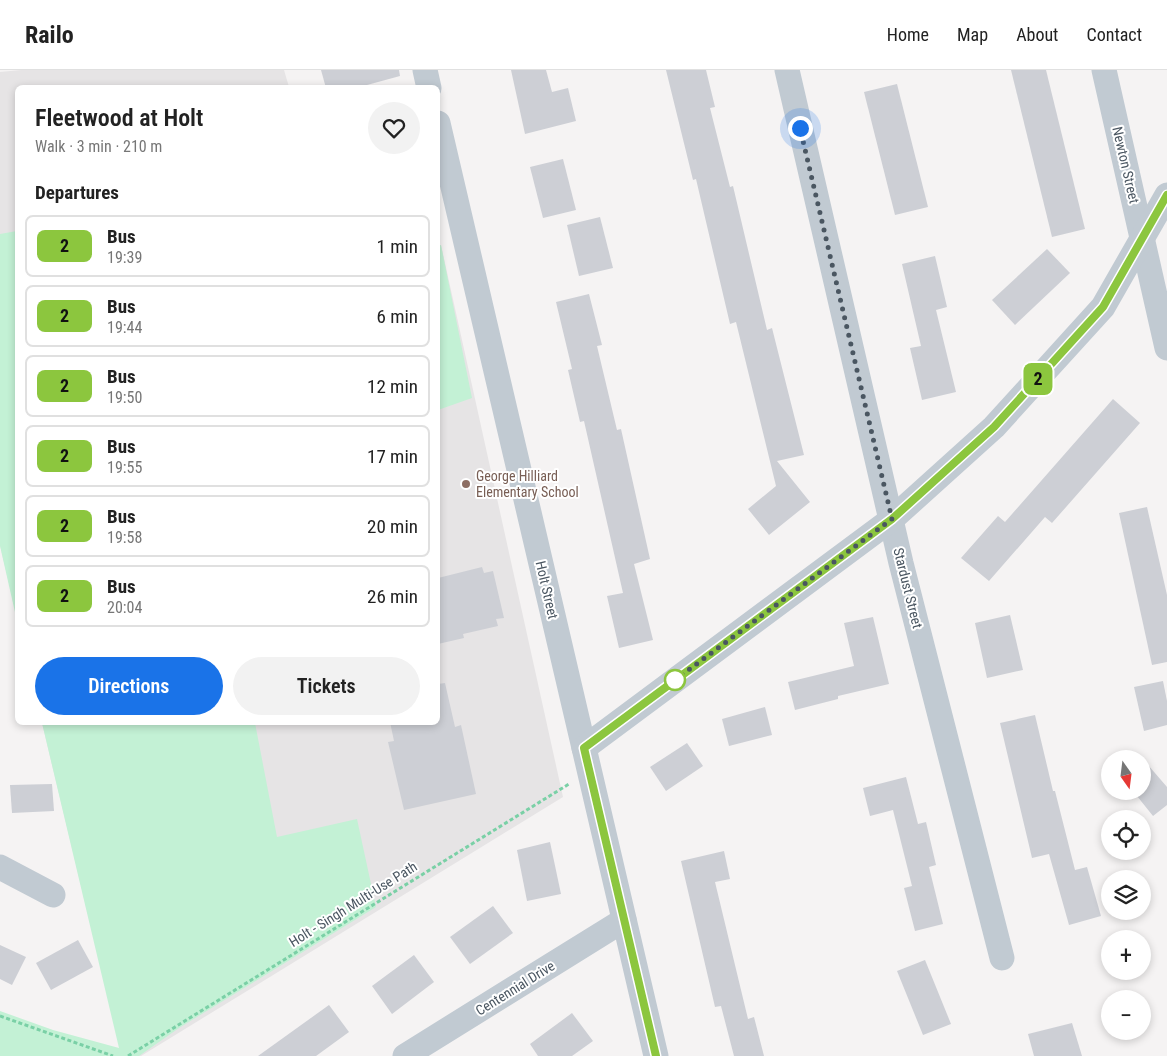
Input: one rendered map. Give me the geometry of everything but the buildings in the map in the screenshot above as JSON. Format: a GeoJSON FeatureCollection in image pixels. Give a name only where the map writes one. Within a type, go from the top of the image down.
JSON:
{"type":"FeatureCollection","features":[{"type":"Feature","properties":{"kind":"street"},"geometry":{"type":"LineString","coordinates":[[425,70],[428,85]]}},
{"type":"Feature","properties":{"kind":"street","name":"Stardust Street"},"geometry":{"type":"LineString","coordinates":[[787,70],[892,519],[900,563],[1002,958]]}},
{"type":"Feature","properties":{"kind":"street","name":"Newton Street"},"geometry":{"type":"LineString","coordinates":[[1104,70],[1167,348]]}},
{"type":"Feature","properties":{"kind":"street","name":"Holt Street"},"geometry":{"type":"LineString","coordinates":[[440,132],[656,1056]]}},
{"type":"Feature","properties":{"kind":"street"},"geometry":{"type":"LineString","coordinates":[[584,748],[892,519],[994,427],[1103,307],[1167,195]]}},
{"type":"Feature","properties":{"kind":"street"},"geometry":{"type":"LineString","coordinates":[[0,867],[52,895]]}},
{"type":"Feature","properties":{"kind":"street","name":"Centennial Drive"},"geometry":{"type":"LineString","coordinates":[[405,1056],[624,920]]}},
{"type":"Feature","properties":{"kind":"path","name":"Holt - Singh Multi-Use Path"},"geometry":{"type":"LineString","coordinates":[[128,1056],[589,772]]}},
{"type":"Feature","properties":{"kind":"path"},"geometry":{"type":"LineString","coordinates":[[0,1016],[113,1056]]}},
{"type":"Feature","properties":{"kind":"shaded area"},"geometry":{"type":"Polygon","coordinates":[[[21,70],[284,70],[288,85],[15,85],[15,609],[0,545],[0,72],[21,70]]]}},
{"type":"Feature","properties":{"kind":"shaded area","name":"George Hilliard Elementary School"},"geometry":{"type":"Polygon","coordinates":[[[440,245],[563,797],[141,1056],[122,1056],[42,725],[440,725],[440,245]]]}},
{"type":"Feature","properties":{"kind":"green space"},"geometry":{"type":"Polygon","coordinates":[[[15,232],[15,612],[0,546],[0,234],[15,232]]]}},
{"type":"Feature","properties":{"kind":"green space"},"geometry":{"type":"Polygon","coordinates":[[[440,245],[472,398],[440,409],[440,245]]]}},
{"type":"Feature","properties":{"kind":"green space"},"geometry":{"type":"Polygon","coordinates":[[[42,725],[255,725],[277,837],[357,819],[376,907],[179,1028],[139,1056],[0,1056],[0,1011],[53,1030],[119,1048],[42,725]]]}},
{"type":"Feature","properties":{"kind":"bus line","name":"2"},"geometry":{"type":"LineString","coordinates":[[656,1056],[584,748],[892,519],[994,427],[1103,307],[1167,195]]}},
{"type":"Feature","properties":{"kind":"place","name":"George Hilliard Elementary School"},"geometry":{"type":"Point","coordinates":[466,484]}},
{"type":"Feature","properties":{"kind":"route"},"geometry":{"type":"LineString","coordinates":[[675,680],[892,519],[800,128]]}}]}
